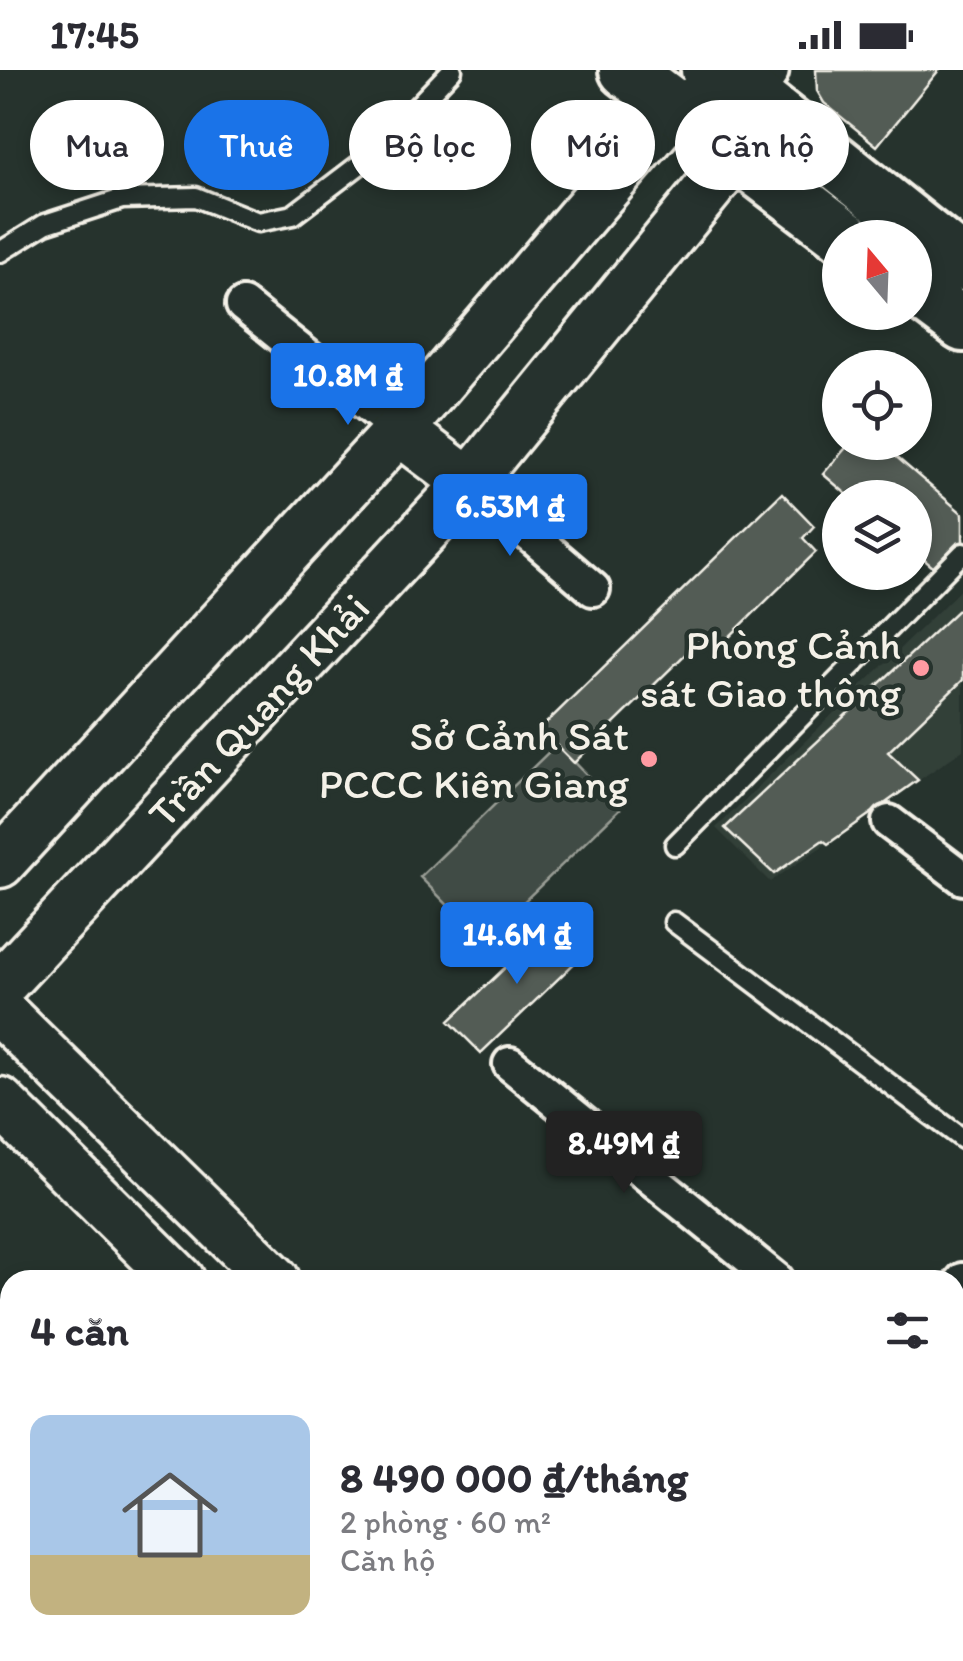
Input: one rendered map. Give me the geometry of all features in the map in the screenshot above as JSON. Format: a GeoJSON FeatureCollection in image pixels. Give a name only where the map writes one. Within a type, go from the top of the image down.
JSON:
{"type":"FeatureCollection","features":[{"type":"Feature","properties":{"kind":"main road"},"geometry":{"type":"LineString","coordinates":[[626,70],[724,84],[963,264]]}},
{"type":"Feature","properties":{"kind":"main road"},"geometry":{"type":"LineString","coordinates":[[784,190],[823,220]]}},
{"type":"Feature","properties":{"kind":"main road"},"geometry":{"type":"LineString","coordinates":[[932,302],[963,326]]}},
{"type":"Feature","properties":{"kind":"street","name":"Trần Quang Khải"},"geometry":{"type":"LineString","coordinates":[[0,863],[724,84]]}},
{"type":"Feature","properties":{"kind":"street","name":"Trần Quang Khải"},"geometry":{"type":"LineString","coordinates":[[0,986],[469,482],[707,190]]}},
{"type":"Feature","properties":{"kind":"street"},"geometry":{"type":"LineString","coordinates":[[242,305],[469,482],[592,589]]}},
{"type":"Feature","properties":{"kind":"street"},"geometry":{"type":"LineString","coordinates":[[888,822],[963,878]]}},
{"type":"Feature","properties":{"kind":"street"},"geometry":{"type":"LineString","coordinates":[[0,1011],[265,1270]]}},
{"type":"Feature","properties":{"kind":"street"},"geometry":{"type":"LineString","coordinates":[[510,1064],[764,1270]]}},
{"type":"Feature","properties":{"kind":"street"},"geometry":{"type":"LineString","coordinates":[[0,1102],[170,1270]]}},
{"type":"Feature","properties":{"kind":"lane"},"geometry":{"type":"LineString","coordinates":[[0,252],[45,224],[122,199],[196,197],[258,222],[294,215],[368,158],[452,70]]}},
{"type":"Feature","properties":{"kind":"lane"},"geometry":{"type":"LineString","coordinates":[[675,845],[963,553]]}},
{"type":"Feature","properties":{"kind":"lane"},"geometry":{"type":"LineString","coordinates":[[674,922],[963,1139]]}},
{"type":"Feature","properties":{"kind":"shaded area","name":"Phòng Cảnh sát Giao thông"},"geometry":{"type":"Polygon","coordinates":[[[963,587],[963,750],[770,882],[716,828],[963,587]]]}},
{"type":"Feature","properties":{"kind":"shaded area"},"geometry":{"type":"Polygon","coordinates":[[[557,744],[620,809],[483,941],[420,877],[557,744]]]}},
{"type":"Feature","properties":{"kind":"building"},"geometry":{"type":"Polygon","coordinates":[[[816,70],[939,70],[877,146],[849,123],[849,100],[822,100],[817,91],[816,70]]]}},
{"type":"Feature","properties":{"kind":"building"},"geometry":{"type":"Polygon","coordinates":[[[835,460],[900,460],[923,480],[830,480],[823,474],[835,460]]]}},
{"type":"Feature","properties":{"kind":"building"},"geometry":{"type":"Polygon","coordinates":[[[932,487],[963,514],[963,545],[940,573],[932,566],[932,487]]]}},
{"type":"Feature","properties":{"kind":"building"},"geometry":{"type":"Polygon","coordinates":[[[782,493],[814,526],[803,538],[816,552],[718,648],[705,635],[574,763],[540,729],[782,493]]]}},
{"type":"Feature","properties":{"kind":"building","name":"Phòng Cảnh sát Giao thông"},"geometry":{"type":"Polygon","coordinates":[[[960,608],[963,680],[888,752],[918,780],[828,844],[823,840],[774,874],[725,828],[960,608]]]}},
{"type":"Feature","properties":{"kind":"building"},"geometry":{"type":"Polygon","coordinates":[[[554,921],[585,953],[481,1053],[449,1021],[554,921]]]}},
{"type":"Feature","properties":{"kind":"place","name":"Phòng Cảnh sát Giao thông"},"geometry":{"type":"Point","coordinates":[921,668]}},
{"type":"Feature","properties":{"kind":"place","name":"Sở Cảnh Sát PCCC Kiên Giang"},"geometry":{"type":"Point","coordinates":[649,759]}}]}
